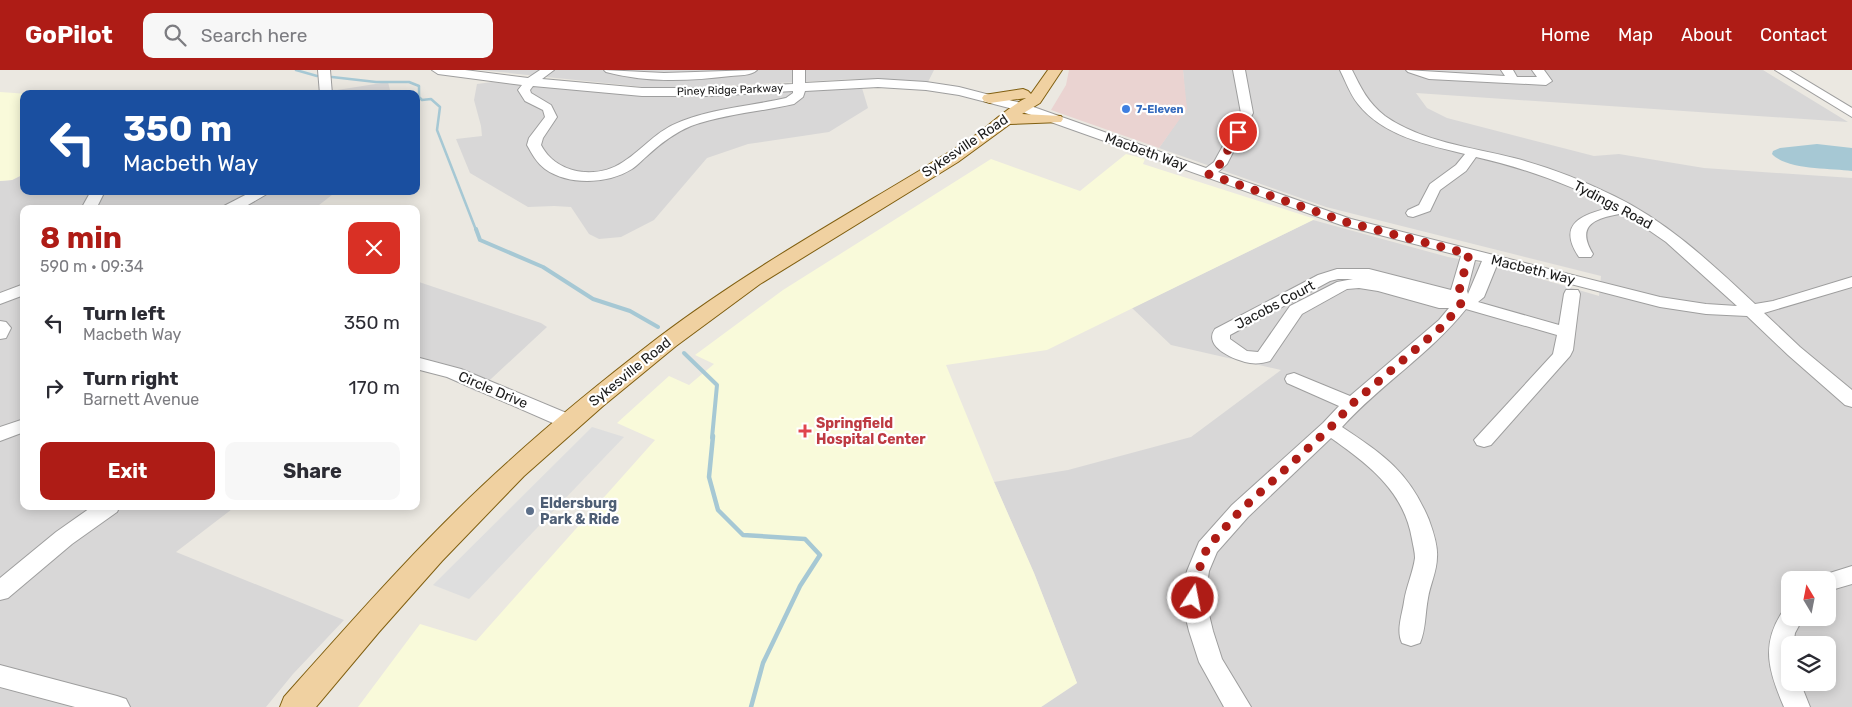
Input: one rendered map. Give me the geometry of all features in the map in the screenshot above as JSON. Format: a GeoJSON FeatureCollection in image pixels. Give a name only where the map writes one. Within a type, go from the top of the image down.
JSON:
{"type":"FeatureCollection","features":[{"type":"Feature","properties":{"kind":"main road","name":"Sykesville Road"},"geometry":{"type":"LineString","coordinates":[[296,707],[368,623],[432,553],[509,476],[569,422],[630,371],[722,300],[794,253],[952,158],[1007,119],[1041,70]]}},
{"type":"Feature","properties":{"kind":"main road","name":"Sykesville Road"},"geometry":{"type":"LineString","coordinates":[[1022,100],[1034,100],[1055,70]]}},
{"type":"Feature","properties":{"kind":"main road"},"geometry":{"type":"LineString","coordinates":[[990,98],[1022,100]]}},
{"type":"Feature","properties":{"kind":"main road"},"geometry":{"type":"LineString","coordinates":[[1007,119],[1055,119]]}},
{"type":"Feature","properties":{"kind":"street"},"geometry":{"type":"LineString","coordinates":[[324,70],[326,90]]}},
{"type":"Feature","properties":{"kind":"street","name":"Piney Ridge Parkway"},"geometry":{"type":"LineString","coordinates":[[438,70],[530,82],[667,92],[888,84],[940,88],[990,98]]}},
{"type":"Feature","properties":{"kind":"street"},"geometry":{"type":"LineString","coordinates":[[548,70],[530,82],[526,87],[525,94],[528,98],[549,109],[551,113],[551,117],[536,138],[534,145],[541,159],[561,173],[580,176],[604,174],[625,167],[662,136],[686,124],[721,113],[790,101],[799,94],[799,70]]}},
{"type":"Feature","properties":{"kind":"street"},"geometry":{"type":"LineString","coordinates":[[610,70],[659,78],[701,76],[751,70]]}},
{"type":"Feature","properties":{"kind":"street"},"geometry":{"type":"LineString","coordinates":[[1208,174],[1220,164],[1247,113],[1239,70]]}},
{"type":"Feature","properties":{"kind":"street","name":"Tydings Road"},"geometry":{"type":"LineString","coordinates":[[1346,70],[1357,95],[1364,105],[1386,122],[1424,139],[1550,174],[1578,184],[1627,208],[1679,244],[1852,401]]}},
{"type":"Feature","properties":{"kind":"street"},"geometry":{"type":"LineString","coordinates":[[1412,70],[1429,75],[1509,75],[1546,81],[1538,70]]}},
{"type":"Feature","properties":{"kind":"street"},"geometry":{"type":"LineString","coordinates":[[1781,70],[1852,113]]}},
{"type":"Feature","properties":{"kind":"street"},"geometry":{"type":"LineString","coordinates":[[1796,70],[1852,104]]}},
{"type":"Feature","properties":{"kind":"street","name":"Macbeth Way"},"geometry":{"type":"LineString","coordinates":[[1022,100],[1055,119],[1346,222],[1660,302],[1694,308],[1751,311],[1797,299],[1824,288],[1852,282]]}},
{"type":"Feature","properties":{"kind":"street"},"geometry":{"type":"LineString","coordinates":[[1413,214],[1425,208],[1433,190],[1440,181],[1462,167],[1473,152]]}},
{"type":"Feature","properties":{"kind":"street"},"geometry":{"type":"LineString","coordinates":[[237,205],[256,195]]}},
{"type":"Feature","properties":{"kind":"street"},"geometry":{"type":"LineString","coordinates":[[1585,254],[1578,246],[1577,240],[1579,228],[1584,221],[1593,216],[1627,208]]}},
{"type":"Feature","properties":{"kind":"street"},"geometry":{"type":"LineString","coordinates":[[1462,302],[1459,291],[1469,254]]}},
{"type":"Feature","properties":{"kind":"street"},"geometry":{"type":"LineString","coordinates":[[1238,707],[1211,662],[1193,598],[1198,572],[1207,548],[1240,511],[1330,428],[1352,404],[1445,324],[1462,302],[1476,297],[1491,259]]}},
{"type":"Feature","properties":{"kind":"street","name":"Jacobs Court"},"geometry":{"type":"LineString","coordinates":[[1338,274],[1369,274],[1443,293],[1462,302],[1439,303],[1380,286],[1360,283],[1343,285],[1296,310],[1264,357],[1248,358],[1233,352],[1221,341],[1221,333],[1324,278],[1338,274]]}},
{"type":"Feature","properties":{"kind":"street"},"geometry":{"type":"LineString","coordinates":[[0,299],[20,291]]}},
{"type":"Feature","properties":{"kind":"street"},"geometry":{"type":"LineString","coordinates":[[1484,440],[1564,350],[1572,294]]}},
{"type":"Feature","properties":{"kind":"street"},"geometry":{"type":"LineString","coordinates":[[1462,302],[1566,332]]}},
{"type":"Feature","properties":{"kind":"street"},"geometry":{"type":"LineString","coordinates":[[0,326],[2,328],[0,334]]}},
{"type":"Feature","properties":{"kind":"street","name":"Circle Drive"},"geometry":{"type":"LineString","coordinates":[[420,364],[454,373],[569,422]]}},
{"type":"Feature","properties":{"kind":"street"},"geometry":{"type":"LineString","coordinates":[[1294,379],[1352,404]]}},
{"type":"Feature","properties":{"kind":"street"},"geometry":{"type":"LineString","coordinates":[[0,434],[20,426]]}},
{"type":"Feature","properties":{"kind":"street"},"geometry":{"type":"LineString","coordinates":[[1330,428],[1372,457],[1395,480],[1409,498],[1421,528],[1426,557],[1416,599],[1411,636]]}},
{"type":"Feature","properties":{"kind":"street"},"geometry":{"type":"LineString","coordinates":[[0,591],[64,538],[103,510]]}},
{"type":"Feature","properties":{"kind":"street"},"geometry":{"type":"LineString","coordinates":[[1836,580],[1852,575]]}},
{"type":"Feature","properties":{"kind":"street"},"geometry":{"type":"LineString","coordinates":[[1786,626],[1782,633],[1782,655],[1787,685],[1797,707]]}},
{"type":"Feature","properties":{"kind":"street"},"geometry":{"type":"LineString","coordinates":[[0,676],[117,707]]}},
{"type":"Feature","properties":{"kind":"shaded area"},"geometry":{"type":"Polygon","coordinates":[[[480,70],[934,70],[928,82],[857,79],[653,88],[480,70]]]}},
{"type":"Feature","properties":{"kind":"shaded area"},"geometry":{"type":"Polygon","coordinates":[[[1069,70],[1183,70],[1187,109],[1159,148],[1051,110],[1066,85],[1069,70]]]}},
{"type":"Feature","properties":{"kind":"shaded area"},"geometry":{"type":"Polygon","coordinates":[[[1183,70],[1763,70],[1848,122],[1416,93],[1427,108],[1447,118],[1594,156],[1619,154],[1704,168],[1852,178],[1852,707],[1041,707],[1077,683],[1034,573],[994,482],[1068,470],[1191,437],[1281,370],[1171,345],[1132,308],[1313,220],[1448,257],[1497,266],[1599,296],[1601,276],[1326,207],[1159,148],[1186,109],[1183,70]]]}},
{"type":"Feature","properties":{"kind":"shaded area"},"geometry":{"type":"Polygon","coordinates":[[[388,82],[390,90],[337,90],[388,82]]]}},
{"type":"Feature","properties":{"kind":"shaded area"},"geometry":{"type":"Polygon","coordinates":[[[492,82],[665,96],[862,88],[868,108],[829,132],[748,144],[707,158],[654,220],[621,237],[599,239],[589,234],[571,207],[528,207],[470,173],[456,139],[482,136],[474,100],[477,84],[492,82]]]}},
{"type":"Feature","properties":{"kind":"shaded area"},"geometry":{"type":"Polygon","coordinates":[[[0,92],[20,93],[20,176],[12,180],[0,181],[0,92]]]}},
{"type":"Feature","properties":{"kind":"shaded area","name":"Springfield Hospital Center"},"geometry":{"type":"Polygon","coordinates":[[[1126,154],[1145,159],[1143,164],[1315,219],[1047,350],[946,365],[1034,573],[1077,683],[1041,707],[358,707],[420,624],[476,641],[655,440],[617,423],[669,376],[689,385],[714,364],[695,355],[783,290],[991,159],[1080,191],[1126,154]]]}},
{"type":"Feature","properties":{"kind":"shaded area"},"geometry":{"type":"Polygon","coordinates":[[[20,176],[20,195],[332,195],[319,205],[20,205],[20,510],[231,510],[176,552],[344,620],[293,674],[266,707],[0,707],[0,181],[12,180],[20,176]]]}},
{"type":"Feature","properties":{"kind":"shaded area"},"geometry":{"type":"Polygon","coordinates":[[[420,282],[541,323],[547,327],[477,392],[435,372],[420,368],[420,282]]]}},
{"type":"Feature","properties":{"kind":"shaded area","name":"Eldersburg Park & Ride"},"geometry":{"type":"Polygon","coordinates":[[[592,427],[624,437],[469,599],[433,585],[592,427]]]}},
{"type":"Feature","properties":{"kind":"water"},"geometry":{"type":"Polygon","coordinates":[[[1817,144],[1852,148],[1852,171],[1798,166],[1779,159],[1772,154],[1773,151],[1780,148],[1817,144]]]}},
{"type":"Feature","properties":{"kind":"waterway"},"geometry":{"type":"LineString","coordinates":[[296,70],[317,76]]}},
{"type":"Feature","properties":{"kind":"waterway"},"geometry":{"type":"LineString","coordinates":[[332,77],[376,82],[409,82],[419,86],[419,90]]}},
{"type":"Feature","properties":{"kind":"waterway"},"geometry":{"type":"LineString","coordinates":[[420,98],[422,100],[431,99],[440,107],[437,130],[476,230]]}},
{"type":"Feature","properties":{"kind":"waterway"},"geometry":{"type":"LineString","coordinates":[[476,229],[480,240],[543,267],[593,299],[630,311],[658,327]]}},
{"type":"Feature","properties":{"kind":"waterway"},"geometry":{"type":"LineString","coordinates":[[684,353],[717,385],[712,438]]}},
{"type":"Feature","properties":{"kind":"waterway"},"geometry":{"type":"LineString","coordinates":[[713,436],[709,477],[718,510],[743,535],[805,539],[820,555],[800,586],[763,663],[751,707]]}},
{"type":"Feature","properties":{"kind":"place","name":"7-Eleven"},"geometry":{"type":"Point","coordinates":[1126,109]}},
{"type":"Feature","properties":{"kind":"place","name":"Springfield Hospital Center"},"geometry":{"type":"Point","coordinates":[805,431]}},
{"type":"Feature","properties":{"kind":"place","name":"Eldersburg Park & Ride"},"geometry":{"type":"Point","coordinates":[530,511]}},
{"type":"Feature","properties":{"kind":"route"},"geometry":{"type":"LineString","coordinates":[[1193,598],[1198,572],[1207,548],[1240,511],[1330,428],[1352,404],[1445,324],[1462,302],[1459,291],[1469,254],[1346,222],[1208,174],[1220,164],[1238,132]]}}]}
